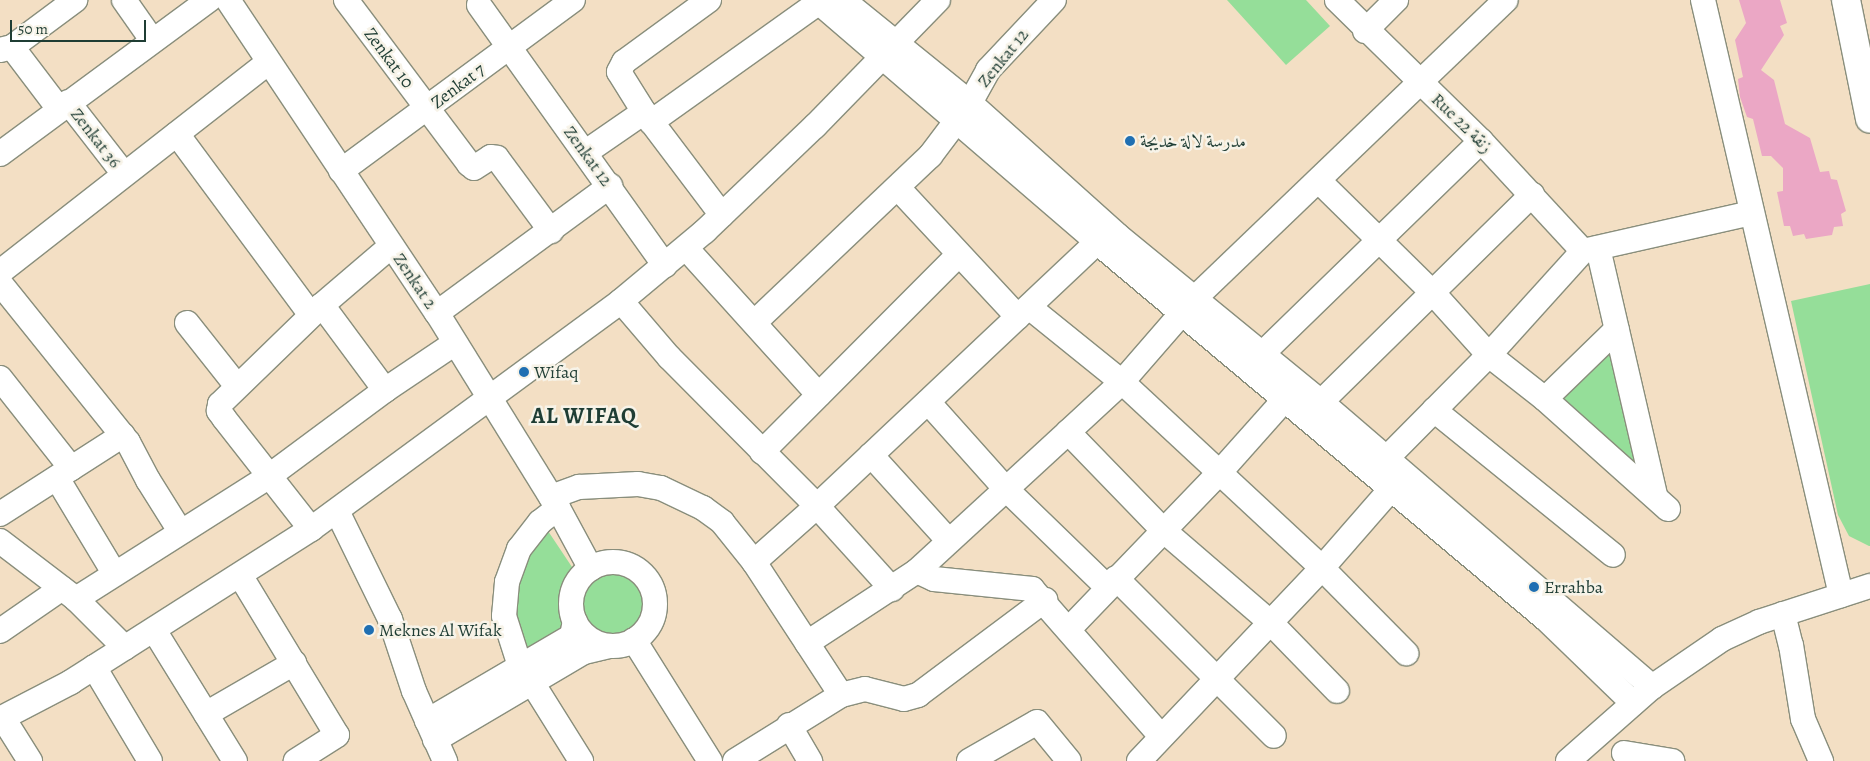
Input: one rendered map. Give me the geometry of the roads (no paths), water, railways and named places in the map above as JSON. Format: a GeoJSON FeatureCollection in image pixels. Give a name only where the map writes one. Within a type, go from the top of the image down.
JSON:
{"type":"FeatureCollection","features":[{"type":"Feature","properties":{"kind":"main road"},"geometry":{"type":"LineString","coordinates":[[1846,0],[1870,119]]}},
{"type":"Feature","properties":{"kind":"street"},"geometry":{"type":"LineString","coordinates":[[6,49],[75,0]]}},
{"type":"Feature","properties":{"kind":"street"},"geometry":{"type":"LineString","coordinates":[[124,0],[152,40]]}},
{"type":"Feature","properties":{"kind":"street"},"geometry":{"type":"LineString","coordinates":[[0,154],[152,40],[209,0]]}},
{"type":"Feature","properties":{"kind":"street","name":"Zenkat 2"},"geometry":{"type":"LineString","coordinates":[[228,0],[437,312],[554,503],[591,569]]}},
{"type":"Feature","properties":{"kind":"street","name":"Zenkat 10"},"geometry":{"type":"LineString","coordinates":[[346,0],[469,164],[474,168],[491,157],[497,158],[551,231]]}},
{"type":"Feature","properties":{"kind":"street","name":"Zenkat 7"},"geometry":{"type":"LineString","coordinates":[[342,171],[428,110],[573,0]]}},
{"type":"Feature","properties":{"kind":"street"},"geometry":{"type":"LineString","coordinates":[[709,0],[620,66],[623,82],[722,215]]}},
{"type":"Feature","properties":{"kind":"street"},"geometry":{"type":"LineString","coordinates":[[843,0],[890,51]]}},
{"type":"Feature","properties":{"kind":"street"},"geometry":{"type":"LineString","coordinates":[[30,761],[2,718],[94,667],[154,630],[337,511],[621,301],[665,266],[722,215],[890,51],[938,0]]}},
{"type":"Feature","properties":{"kind":"street","name":"Zenkat 12"},"geometry":{"type":"LineString","coordinates":[[756,321],[930,156],[964,111],[988,70],[1054,0]]}},
{"type":"Feature","properties":{"kind":"street","name":"Rue 22 زنقة"},"geometry":{"type":"LineString","coordinates":[[1336,0],[1365,31],[1481,141],[1532,195],[1590,249]]}},
{"type":"Feature","properties":{"kind":"street"},"geometry":{"type":"LineString","coordinates":[[1365,31],[1396,0]]}},
{"type":"Feature","properties":{"kind":"street"},"geometry":{"type":"LineString","coordinates":[[808,643],[916,572],[948,540],[1068,432],[1122,382],[1189,305],[1421,84],[1506,0]]}},
{"type":"Feature","properties":{"kind":"street"},"geometry":{"type":"LineString","coordinates":[[586,152],[648,117],[817,1],[890,51],[1117,235],[1286,398],[1378,466],[1652,687]]}},
{"type":"Feature","properties":{"kind":"street"},"geometry":{"type":"LineString","coordinates":[[1703,1],[1840,595]]}},
{"type":"Feature","properties":{"kind":"street","name":"Zenkat 12"},"geometry":{"type":"LineString","coordinates":[[478,5],[510,46],[586,152],[665,266]]}},
{"type":"Feature","properties":{"kind":"street","name":"Zenkat 36"},"geometry":{"type":"LineString","coordinates":[[6,49],[63,106],[124,174]]}},
{"type":"Feature","properties":{"kind":"street"},"geometry":{"type":"LineString","coordinates":[[0,272],[269,62]]}},
{"type":"Feature","properties":{"kind":"street"},"geometry":{"type":"LineString","coordinates":[[964,111],[1097,242],[1263,353],[1321,402],[1378,466],[1390,490],[1546,619],[1626,710],[1624,757],[1672,761]]}},
{"type":"Feature","properties":{"kind":"street"},"geometry":{"type":"LineString","coordinates":[[177,134],[317,310],[385,390]]}},
{"type":"Feature","properties":{"kind":"street"},"geometry":{"type":"LineString","coordinates":[[1263,353],[1481,141]]}},
{"type":"Feature","properties":{"kind":"street"},"geometry":{"type":"LineString","coordinates":[[1319,181],[1434,294],[1489,355],[1545,398],[1662,501],[1617,329],[1590,249]]}},
{"type":"Feature","properties":{"kind":"street"},"geometry":{"type":"LineString","coordinates":[[437,312],[551,231],[610,186]]}},
{"type":"Feature","properties":{"kind":"street"},"geometry":{"type":"LineString","coordinates":[[898,188],[958,255],[1023,312],[1122,382],[1322,568],[1406,653]]}},
{"type":"Feature","properties":{"kind":"street"},"geometry":{"type":"LineString","coordinates":[[1321,402],[1434,294],[1532,195]]}},
{"type":"Feature","properties":{"kind":"street"},"geometry":{"type":"LineString","coordinates":[[1378,466],[1489,355],[1590,249],[1752,213]]}},
{"type":"Feature","properties":{"kind":"street"},"geometry":{"type":"LineString","coordinates":[[754,562],[817,506],[1097,242]]}},
{"type":"Feature","properties":{"kind":"street"},"geometry":{"type":"LineString","coordinates":[[310,529],[268,477],[219,411],[220,404],[317,310],[391,246]]}},
{"type":"Feature","properties":{"kind":"street"},"geometry":{"type":"LineString","coordinates":[[686,248],[756,321],[820,395]]}},
{"type":"Feature","properties":{"kind":"street"},"geometry":{"type":"LineString","coordinates":[[762,452],[958,255]]}},
{"type":"Feature","properties":{"kind":"street"},"geometry":{"type":"LineString","coordinates":[[0,283],[123,435],[180,531]]}},
{"type":"Feature","properties":{"kind":"street"},"geometry":{"type":"LineString","coordinates":[[621,301],[669,357],[817,506],[892,589]]}},
{"type":"Feature","properties":{"kind":"street"},"geometry":{"type":"LineString","coordinates":[[187,322],[237,386]]}},
{"type":"Feature","properties":{"kind":"street"},"geometry":{"type":"LineString","coordinates":[[1545,398],[1617,329]]}},
{"type":"Feature","properties":{"kind":"street"},"geometry":{"type":"LineString","coordinates":[[0,631],[69,593],[114,573],[268,477],[385,390],[455,342]]}},
{"type":"Feature","properties":{"kind":"street"},"geometry":{"type":"LineString","coordinates":[[0,378],[64,473],[114,573]]}},
{"type":"Feature","properties":{"kind":"street"},"geometry":{"type":"LineString","coordinates":[[1069,629],[1112,582],[1220,472],[1286,398]]}},
{"type":"Feature","properties":{"kind":"street"},"geometry":{"type":"LineString","coordinates":[[928,402],[1005,488],[1217,677],[1274,736]]}},
{"type":"Feature","properties":{"kind":"street"},"geometry":{"type":"LineString","coordinates":[[1434,410],[1613,554]]}},
{"type":"Feature","properties":{"kind":"street"},"geometry":{"type":"LineString","coordinates":[[1068,432],[1163,530],[1270,622],[1338,691]]}},
{"type":"Feature","properties":{"kind":"street"},"geometry":{"type":"LineString","coordinates":[[0,514],[123,435]]}},
{"type":"Feature","properties":{"kind":"street"},"geometry":{"type":"LineString","coordinates":[[871,455],[948,540]]}},
{"type":"Feature","properties":{"kind":"street"},"geometry":{"type":"LineString","coordinates":[[581,761],[527,674],[507,633],[504,616],[506,582],[515,557],[528,534],[554,503],[579,487],[614,483],[661,488],[703,508],[722,522],[754,562],[841,695]]}},
{"type":"Feature","properties":{"kind":"street"},"geometry":{"type":"LineString","coordinates":[[1139,761],[1160,735],[1322,568],[1390,490]]}},
{"type":"Feature","properties":{"kind":"street"},"geometry":{"type":"LineString","coordinates":[[337,511],[390,619],[436,741],[527,674],[572,636],[575,621],[572,598],[575,586],[591,569],[602,563],[628,565],[649,581],[654,593],[652,619],[646,630],[634,640],[584,652],[527,674]]}},
{"type":"Feature","properties":{"kind":"street"},"geometry":{"type":"LineString","coordinates":[[0,541],[69,593],[124,648]]}},
{"type":"Feature","properties":{"kind":"street"},"geometry":{"type":"LineString","coordinates":[[916,572],[934,579],[1027,588],[1045,600],[1160,735]]}},
{"type":"Feature","properties":{"kind":"street"},"geometry":{"type":"LineString","coordinates":[[240,575],[337,735],[296,761]]}},
{"type":"Feature","properties":{"kind":"street"},"geometry":{"type":"LineString","coordinates":[[1568,761],[1652,687],[1722,639],[1783,614],[1870,586]]}},
{"type":"Feature","properties":{"kind":"street"},"geometry":{"type":"LineString","coordinates":[[735,761],[789,725],[841,695],[865,689],[904,699],[918,695],[1045,600]]}},
{"type":"Feature","properties":{"kind":"street"},"geometry":{"type":"LineString","coordinates":[[1783,614],[1791,645],[1803,719],[1821,761]]}},
{"type":"Feature","properties":{"kind":"street"},"geometry":{"type":"LineString","coordinates":[[575,621],[589,638],[610,646]]}},
{"type":"Feature","properties":{"kind":"street"},"geometry":{"type":"LineString","coordinates":[[154,630],[235,761]]}},
{"type":"Feature","properties":{"kind":"street"},"geometry":{"type":"LineString","coordinates":[[634,640],[710,761]]}},
{"type":"Feature","properties":{"kind":"street"},"geometry":{"type":"LineString","coordinates":[[206,714],[294,663]]}},
{"type":"Feature","properties":{"kind":"street"},"geometry":{"type":"LineString","coordinates":[[94,667],[150,761]]}},
{"type":"Feature","properties":{"kind":"street"},"geometry":{"type":"LineString","coordinates":[[969,761],[1037,722],[1069,761]]}},
{"type":"Feature","properties":{"kind":"street"},"geometry":{"type":"LineString","coordinates":[[789,725],[810,761]]}},
{"type":"Feature","properties":{"kind":"place","name":"مدرسة لالة خديجة"},"geometry":{"type":"Point","coordinates":[1130,141]}},
{"type":"Feature","properties":{"kind":"place","name":"Wifaq"},"geometry":{"type":"Point","coordinates":[524,372]}},
{"type":"Feature","properties":{"kind":"place","name":"Errahba"},"geometry":{"type":"Point","coordinates":[1534,587]}},
{"type":"Feature","properties":{"kind":"place","name":"Meknes Al Wifak"},"geometry":{"type":"Point","coordinates":[369,630]}},
{"type":"Feature","properties":{"kind":"district","name":"AL WIFAQ"},"geometry":{"type":"Point","coordinates":[584,417]}}]}
